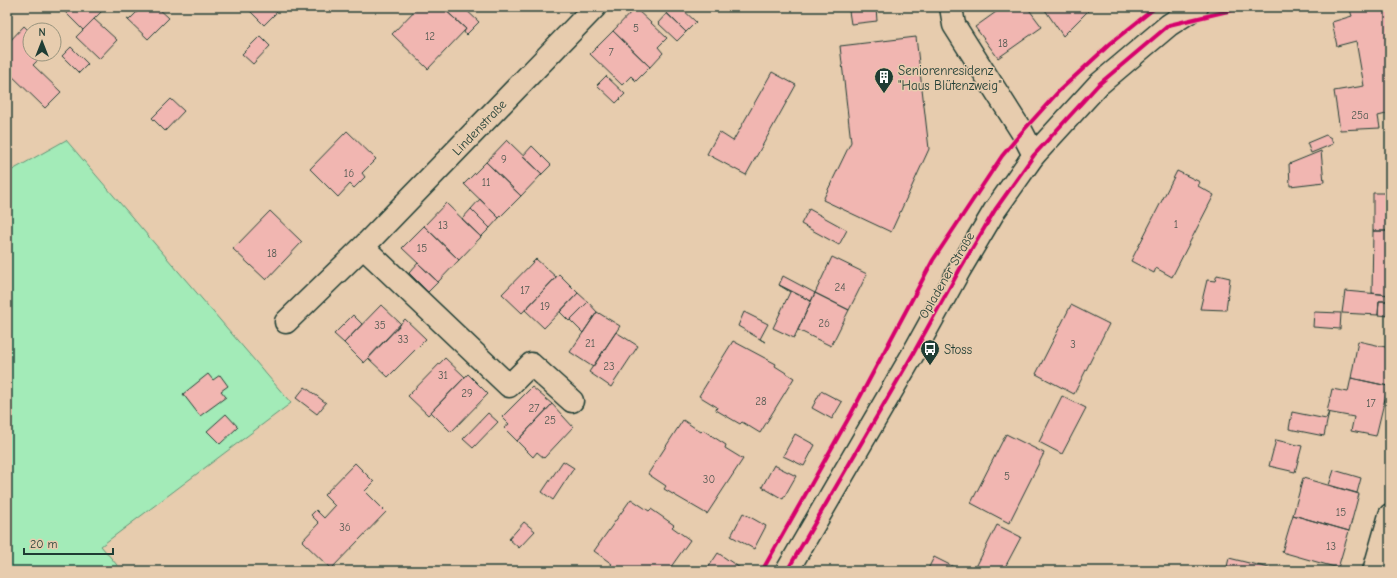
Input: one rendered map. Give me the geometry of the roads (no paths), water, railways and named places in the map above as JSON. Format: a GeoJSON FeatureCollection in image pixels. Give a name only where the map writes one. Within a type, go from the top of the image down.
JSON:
{"type":"FeatureCollection","features":[{"type":"Feature","properties":{"kind":"main road","name":"Lindenstraße"},"geometry":{"type":"LineString","coordinates":[[286,322],[363,247],[595,7]]}},
{"type":"Feature","properties":{"kind":"main road"},"geometry":{"type":"LineString","coordinates":[[951,7],[954,25],[1022,132],[1034,155]]}},
{"type":"Feature","properties":{"kind":"main road","name":"Opladener Straße"},"geometry":{"type":"LineString","coordinates":[[786,571],[995,210],[1034,155],[1098,84],[1169,25],[1197,7]]}},
{"type":"Feature","properties":{"kind":"main road"},"geometry":{"type":"LineString","coordinates":[[363,247],[509,386],[531,364],[572,402]]}},
{"type":"Feature","properties":{"kind":"main road"},"geometry":{"type":"LineString","coordinates":[[1374,571],[1390,515]]}},
{"type":"Feature","properties":{"kind":"place","name":"Seniorenresidenz \"Haus Blütenzweig\""},"geometry":{"type":"Point","coordinates":[884,94]}},
{"type":"Feature","properties":{"kind":"place","name":"Stoss"},"geometry":{"type":"Point","coordinates":[930,366]}}]}
